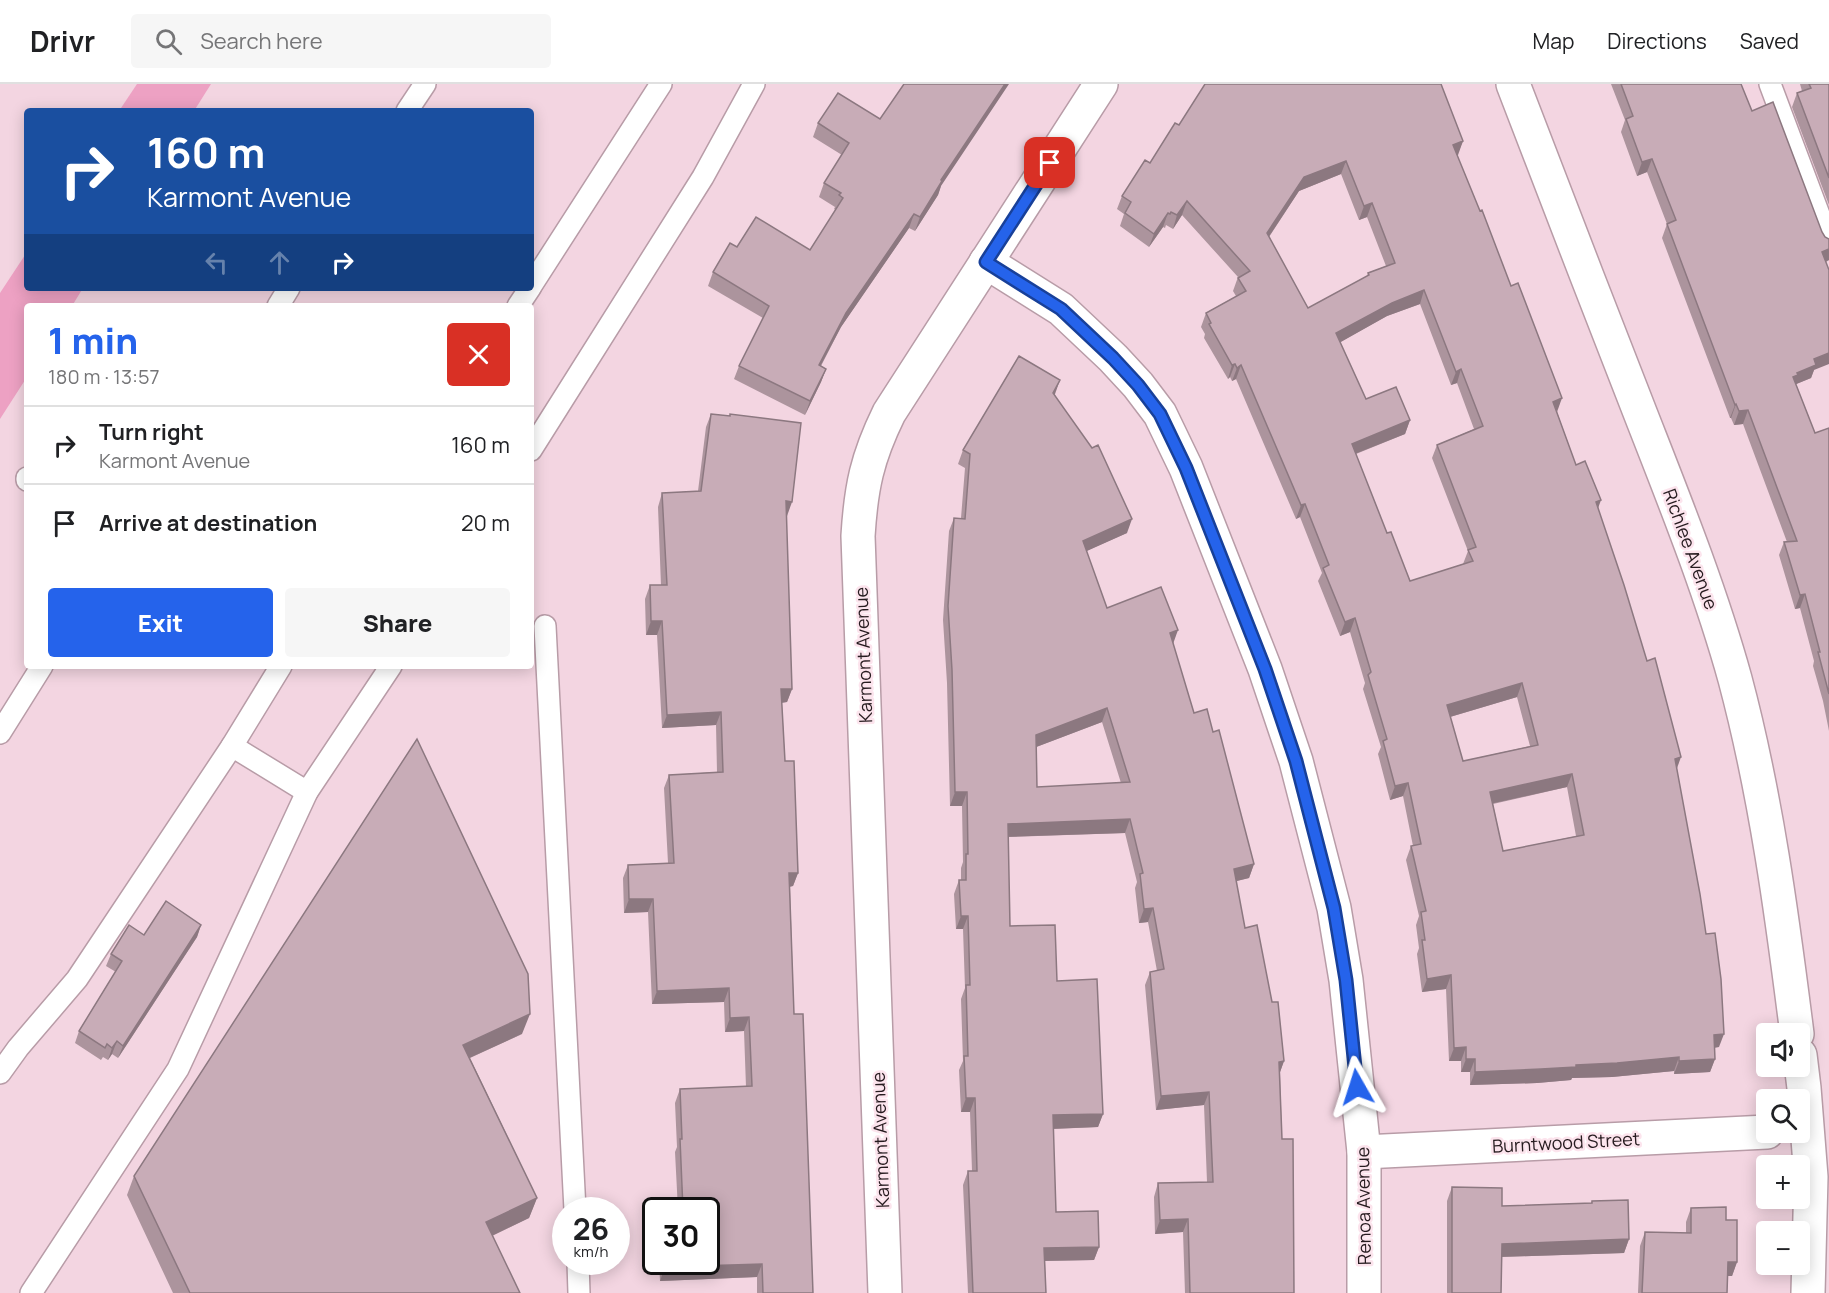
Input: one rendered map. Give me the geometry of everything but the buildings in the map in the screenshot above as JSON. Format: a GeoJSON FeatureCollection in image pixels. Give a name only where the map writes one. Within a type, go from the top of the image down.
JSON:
{"type":"FeatureCollection","features":[{"type":"Feature","properties":{"kind":"street","name":"Karmont Avenue"},"geometry":{"type":"LineString","coordinates":[[885,1293],[859,560],[860,503],[865,473],[874,442],[889,413],[1101,84]]}},
{"type":"Feature","properties":{"kind":"street","name":"Richlee Avenue"},"geometry":{"type":"LineString","coordinates":[[1513,84],[1676,504],[1726,648],[1751,741],[1767,825],[1796,1023]]}},
{"type":"Feature","properties":{"kind":"street","name":"Renoa Avenue"},"geometry":{"type":"LineString","coordinates":[[986,262],[1061,309],[1113,358],[1160,414],[1186,468],[1265,669],[1296,761],[1334,908],[1346,980],[1364,1152],[1364,1293]]}},
{"type":"Feature","properties":{"kind":"street"},"geometry":{"type":"LineString","coordinates":[[1804,1077],[1812,1130],[1808,1293]]}},
{"type":"Feature","properties":{"kind":"street","name":"Burntwood Street"},"geometry":{"type":"LineString","coordinates":[[1364,1152],[1756,1133]]}},
{"type":"Feature","properties":{"kind":"lane"},"geometry":{"type":"LineString","coordinates":[[409,108],[425,84]]}},
{"type":"Feature","properties":{"kind":"lane"},"geometry":{"type":"LineString","coordinates":[[534,281],[661,84]]}},
{"type":"Feature","properties":{"kind":"lane"},"geometry":{"type":"LineString","coordinates":[[534,445],[703,177],[754,84]]}},
{"type":"Feature","properties":{"kind":"lane"},"geometry":{"type":"LineString","coordinates":[[1770,84],[1829,241]]}},
{"type":"Feature","properties":{"kind":"lane"},"geometry":{"type":"LineString","coordinates":[[545,626],[574,1197]]}},
{"type":"Feature","properties":{"kind":"lane"},"geometry":{"type":"LineString","coordinates":[[0,733],[40,669]]}},
{"type":"Feature","properties":{"kind":"lane"},"geometry":{"type":"LineString","coordinates":[[0,1073],[18,1048],[77,979],[232,746],[279,669]]}},
{"type":"Feature","properties":{"kind":"lane"},"geometry":{"type":"LineString","coordinates":[[31,1293],[178,1069],[307,792],[389,669]]}},
{"type":"Feature","properties":{"kind":"lane"},"geometry":{"type":"LineString","coordinates":[[232,746],[307,792]]}},
{"type":"Feature","properties":{"kind":"lane"},"geometry":{"type":"LineString","coordinates":[[578,1275],[579,1293]]}},
{"type":"Feature","properties":{"kind":"shaded area"},"geometry":{"type":"Polygon","coordinates":[[[137,84],[211,84],[196,108],[121,108],[137,84]]]}},
{"type":"Feature","properties":{"kind":"shaded area"},"geometry":{"type":"Polygon","coordinates":[[[24,257],[24,291],[81,291],[74,303],[24,303],[24,382],[0,419],[0,293],[24,257]]]}},
{"type":"Feature","properties":{"kind":"route"},"geometry":{"type":"LineString","coordinates":[[1050,163],[986,262],[1061,309],[1113,358],[1160,414],[1186,468],[1265,669],[1296,761],[1334,908],[1346,980],[1357,1087]]}}]}
